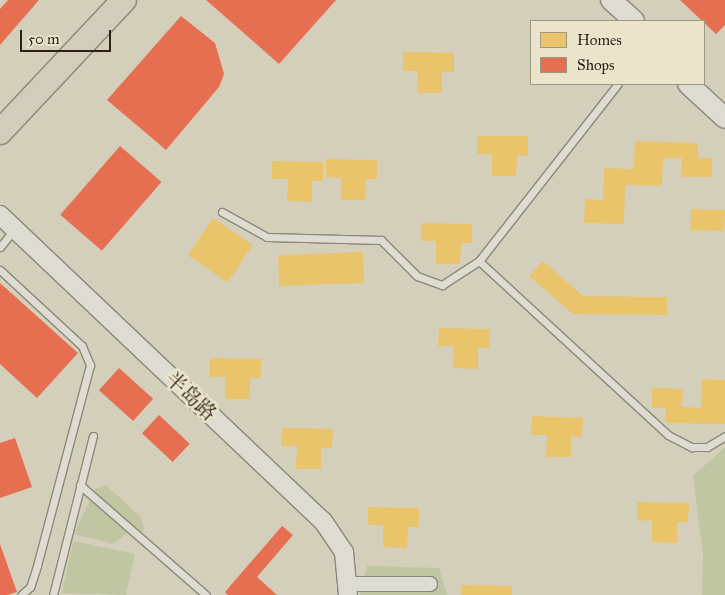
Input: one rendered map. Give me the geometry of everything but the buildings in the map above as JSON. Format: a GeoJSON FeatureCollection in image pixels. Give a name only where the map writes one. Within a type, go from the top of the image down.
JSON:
{"type":"FeatureCollection","features":[{"type":"Feature","properties":{"kind":"highway"},"geometry":{"type":"LineString","coordinates":[[0,111],[105,0]]}},
{"type":"Feature","properties":{"kind":"highway"},"geometry":{"type":"LineString","coordinates":[[0,132],[124,0]]}},
{"type":"Feature","properties":{"kind":"main road"},"geometry":{"type":"LineString","coordinates":[[597,0],[620,20]]}},
{"type":"Feature","properties":{"kind":"main road"},"geometry":{"type":"LineString","coordinates":[[611,0],[633,20]]}},
{"type":"Feature","properties":{"kind":"main road"},"geometry":{"type":"LineString","coordinates":[[689,85],[725,118]]}},
{"type":"Feature","properties":{"kind":"main road"},"geometry":{"type":"LineString","coordinates":[[703,85],[725,105]]}},
{"type":"Feature","properties":{"kind":"street","name":"半岛路"},"geometry":{"type":"LineString","coordinates":[[0,215],[323,521],[344,552],[348,589]]}},
{"type":"Feature","properties":{"kind":"street"},"geometry":{"type":"LineString","coordinates":[[348,589],[430,584]]}},
{"type":"Feature","properties":{"kind":"lane"},"geometry":{"type":"LineString","coordinates":[[222,212],[267,237],[381,240],[417,276],[431,283],[442,285],[479,261],[617,85]]}},
{"type":"Feature","properties":{"kind":"lane"},"geometry":{"type":"LineString","coordinates":[[0,247],[15,230]]}},
{"type":"Feature","properties":{"kind":"lane"},"geometry":{"type":"LineString","coordinates":[[479,261],[668,434],[692,447],[707,447],[725,436]]}},
{"type":"Feature","properties":{"kind":"lane"},"geometry":{"type":"LineString","coordinates":[[0,270],[82,346],[90,365],[30,587],[21,595]]}},
{"type":"Feature","properties":{"kind":"lane"},"geometry":{"type":"LineString","coordinates":[[53,595],[93,436]]}},
{"type":"Feature","properties":{"kind":"lane"},"geometry":{"type":"LineString","coordinates":[[80,485],[206,595]]}},
{"type":"Feature","properties":{"kind":"green space"},"geometry":{"type":"Polygon","coordinates":[[[725,447],[725,595],[702,595],[703,556],[693,476],[725,447]]]}},
{"type":"Feature","properties":{"kind":"green space"},"geometry":{"type":"Polygon","coordinates":[[[106,485],[141,517],[144,529],[137,539],[128,532],[113,544],[74,534],[95,489],[106,485]]]}},
{"type":"Feature","properties":{"kind":"green space"},"geometry":{"type":"Polygon","coordinates":[[[73,541],[135,554],[126,595],[62,593],[73,541]]]}},
{"type":"Feature","properties":{"kind":"green space"},"geometry":{"type":"Polygon","coordinates":[[[367,566],[439,568],[447,595],[360,595],[367,566]]]}}]}
